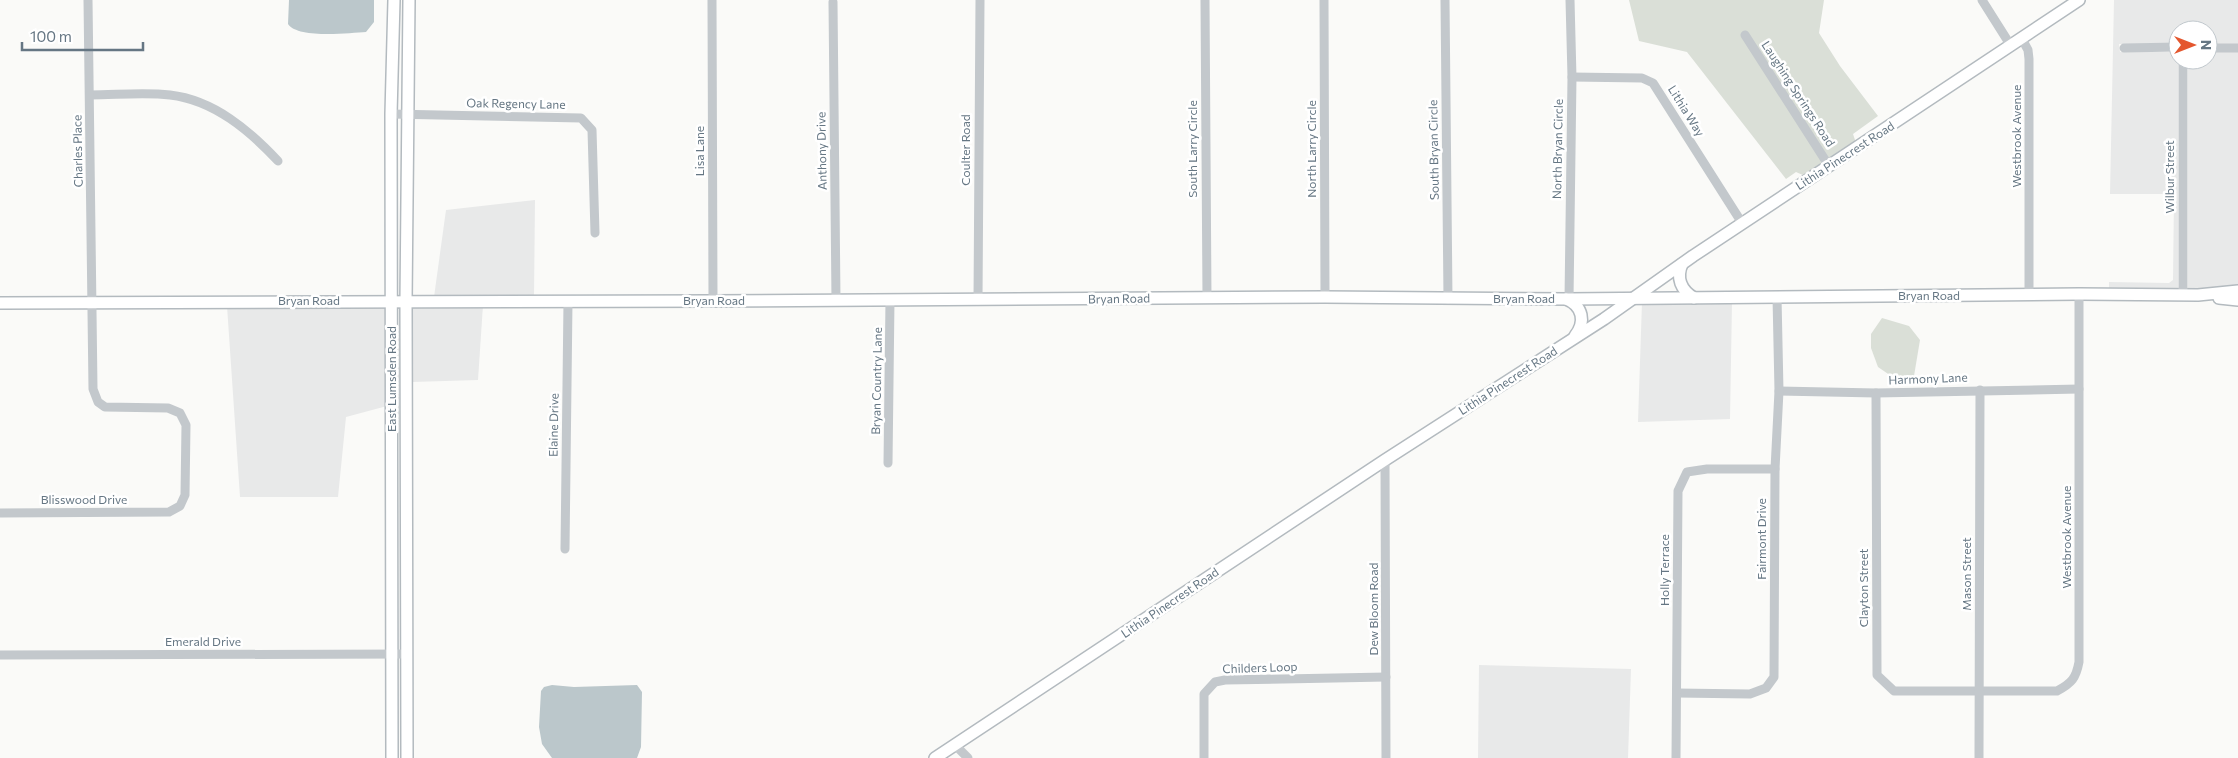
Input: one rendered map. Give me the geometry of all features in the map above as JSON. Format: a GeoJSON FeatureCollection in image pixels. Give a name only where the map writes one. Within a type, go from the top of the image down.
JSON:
{"type":"FeatureCollection","features":[{"type":"Feature","properties":{"kind":"main road","name":"East Lumsden Road"},"geometry":{"type":"LineString","coordinates":[[392,758],[391,114],[394,0]]}},
{"type":"Feature","properties":{"kind":"main road","name":"East Lumsden Road"},"geometry":{"type":"LineString","coordinates":[[407,758],[406,301],[409,0]]}},
{"type":"Feature","properties":{"kind":"main road","name":"Lithia Pinecrest Road"},"geometry":{"type":"LineString","coordinates":[[935,758],[1385,460],[1572,340],[1742,223],[2079,0]]}},
{"type":"Feature","properties":{"kind":"main road"},"geometry":{"type":"LineString","coordinates":[[1682,264],[1679,274],[1680,282],[1685,292],[1694,298]]}},
{"type":"Feature","properties":{"kind":"main road","name":"Bryan Road"},"geometry":{"type":"LineString","coordinates":[[0,302],[392,300],[568,302],[1326,297],[1567,299],[2079,294],[2198,295],[2238,291]]}},
{"type":"Feature","properties":{"kind":"main road"},"geometry":{"type":"LineString","coordinates":[[2198,295],[2238,300]]}},
{"type":"Feature","properties":{"kind":"main road"},"geometry":{"type":"LineString","coordinates":[[1567,299],[1576,304],[1582,314],[1580,329],[1572,340]]}},
{"type":"Feature","properties":{"kind":"street","name":"Charles Place"},"geometry":{"type":"LineString","coordinates":[[88,0],[94,302],[93,389],[98,402],[105,407],[113,409],[168,408],[180,413],[184,419],[186,425],[185,495],[180,506],[169,512]]}},
{"type":"Feature","properties":{"kind":"street","name":"Lisa Lane"},"geometry":{"type":"LineString","coordinates":[[712,0],[713,301]]}},
{"type":"Feature","properties":{"kind":"street","name":"Coulter Road"},"geometry":{"type":"LineString","coordinates":[[978,300],[980,0]]}},
{"type":"Feature","properties":{"kind":"street","name":"South Larry Circle"},"geometry":{"type":"LineString","coordinates":[[1205,0],[1207,298]]}},
{"type":"Feature","properties":{"kind":"street","name":"North Larry Circle"},"geometry":{"type":"LineString","coordinates":[[1324,0],[1326,297]]}},
{"type":"Feature","properties":{"kind":"street","name":"South Bryan Circle"},"geometry":{"type":"LineString","coordinates":[[1445,0],[1448,299]]}},
{"type":"Feature","properties":{"kind":"street","name":"North Bryan Circle"},"geometry":{"type":"LineString","coordinates":[[1567,299],[1572,77],[1570,0]]}},
{"type":"Feature","properties":{"kind":"street"},"geometry":{"type":"LineString","coordinates":[[1982,0],[2011,46]]}},
{"type":"Feature","properties":{"kind":"street","name":"Anthony Drive"},"geometry":{"type":"LineString","coordinates":[[833,2],[836,300]]}},
{"type":"Feature","properties":{"kind":"street","name":"Laughing Springs Road"},"geometry":{"type":"LineString","coordinates":[[1745,35],[1829,166]]}},
{"type":"Feature","properties":{"kind":"street","name":"Westbrook Avenue"},"geometry":{"type":"LineString","coordinates":[[2022,39],[2028,50],[2029,59],[2029,295]]}},
{"type":"Feature","properties":{"kind":"street"},"geometry":{"type":"LineString","coordinates":[[2124,48],[2168,48]]}},
{"type":"Feature","properties":{"kind":"street"},"geometry":{"type":"LineString","coordinates":[[2218,48],[2238,48]]}},
{"type":"Feature","properties":{"kind":"street","name":"Wilbur Street"},"geometry":{"type":"LineString","coordinates":[[2183,70],[2183,295]]}},
{"type":"Feature","properties":{"kind":"street","name":"Lithia Way"},"geometry":{"type":"LineString","coordinates":[[1572,77],[1642,78],[1654,83],[1742,223]]}},
{"type":"Feature","properties":{"kind":"street"},"geometry":{"type":"LineString","coordinates":[[90,95],[170,95],[200,103],[221,112],[259,141],[278,161]]}},
{"type":"Feature","properties":{"kind":"street","name":"Oak Regency Lane"},"geometry":{"type":"LineString","coordinates":[[391,114],[581,118],[592,130],[595,233]]}},
{"type":"Feature","properties":{"kind":"street","name":"Westbrook Avenue"},"geometry":{"type":"LineString","coordinates":[[1979,691],[2057,691],[2070,684],[2077,674],[2079,662],[2079,294]]}},
{"type":"Feature","properties":{"kind":"street","name":"Fairmont Drive"},"geometry":{"type":"LineString","coordinates":[[1677,693],[1750,694],[1766,688],[1774,677],[1775,469],[1779,391],[1777,297]]}},
{"type":"Feature","properties":{"kind":"street","name":"Bryan Country Lane"},"geometry":{"type":"LineString","coordinates":[[888,463],[890,300]]}},
{"type":"Feature","properties":{"kind":"street","name":"Elaine Drive"},"geometry":{"type":"LineString","coordinates":[[565,548],[568,302]]}},
{"type":"Feature","properties":{"kind":"street","name":"Harmony Lane"},"geometry":{"type":"LineString","coordinates":[[1779,391],[1876,393],[2079,389]]}},
{"type":"Feature","properties":{"kind":"street","name":"Mason Street"},"geometry":{"type":"LineString","coordinates":[[1979,758],[1980,390]]}},
{"type":"Feature","properties":{"kind":"street","name":"Clayton Street"},"geometry":{"type":"LineString","coordinates":[[1876,393],[1877,675],[1894,691],[1979,691]]}},
{"type":"Feature","properties":{"kind":"street","name":"Dew Bloom Road"},"geometry":{"type":"LineString","coordinates":[[1385,460],[1386,758]]}},
{"type":"Feature","properties":{"kind":"street","name":"Holly Terrace"},"geometry":{"type":"LineString","coordinates":[[1676,758],[1678,491],[1687,472],[1707,469],[1775,469]]}},
{"type":"Feature","properties":{"kind":"street","name":"Blisswood Drive"},"geometry":{"type":"LineString","coordinates":[[0,513],[169,512]]}},
{"type":"Feature","properties":{"kind":"street","name":"Emerald Drive"},"geometry":{"type":"LineString","coordinates":[[0,655],[407,654]]}},
{"type":"Feature","properties":{"kind":"street","name":"Childers Loop"},"geometry":{"type":"LineString","coordinates":[[1204,758],[1204,694],[1215,682],[1225,680],[1386,677]]}},
{"type":"Feature","properties":{"kind":"street"},"geometry":{"type":"LineString","coordinates":[[955,745],[968,758]]}},
{"type":"Feature","properties":{"kind":"shaded area"},"geometry":{"type":"Polygon","coordinates":[[[289,0],[374,0],[374,22],[366,32],[324,34],[302,32],[288,24],[289,0]]]}},
{"type":"Feature","properties":{"kind":"shaded area"},"geometry":{"type":"Polygon","coordinates":[[[1629,0],[1824,0],[1819,33],[1840,66],[1878,116],[1853,134],[1856,143],[1805,176],[1796,172],[1786,179],[1687,52],[1639,41],[1629,0]]]}},
{"type":"Feature","properties":{"kind":"shaded area"},"geometry":{"type":"Polygon","coordinates":[[[2114,0],[2238,0],[2238,44],[2218,44],[2218,20],[2168,20],[2168,44],[2119,44],[2120,52],[2168,52],[2168,70],[2178,70],[2178,291],[2114,290],[2109,288],[2109,282],[2169,283],[2173,280],[2174,197],[2170,194],[2110,194],[2114,0]]]}},
{"type":"Feature","properties":{"kind":"shaded area"},"geometry":{"type":"Polygon","coordinates":[[[2218,52],[2238,52],[2238,287],[2188,291],[2188,70],[2218,70],[2218,52]]]}},
{"type":"Feature","properties":{"kind":"shaded area"},"geometry":{"type":"Polygon","coordinates":[[[535,200],[534,297],[434,297],[446,210],[535,200]]]}},
{"type":"Feature","properties":{"kind":"shaded area"},"geometry":{"type":"Polygon","coordinates":[[[1642,302],[1696,304],[1732,302],[1730,419],[1638,422],[1642,302]]]}},
{"type":"Feature","properties":{"kind":"shaded area"},"geometry":{"type":"Polygon","coordinates":[[[387,305],[387,406],[346,417],[338,497],[240,497],[227,306],[387,305]]]}},
{"type":"Feature","properties":{"kind":"shaded area"},"geometry":{"type":"Polygon","coordinates":[[[411,305],[483,305],[478,380],[412,382],[411,305]]]}},
{"type":"Feature","properties":{"kind":"shaded area"},"geometry":{"type":"Polygon","coordinates":[[[1882,318],[1909,326],[1920,340],[1913,382],[1900,382],[1878,367],[1871,348],[1871,334],[1882,318]]]}},
{"type":"Feature","properties":{"kind":"shaded area"},"geometry":{"type":"Polygon","coordinates":[[[1479,665],[1631,669],[1628,758],[1478,758],[1479,665]]]}},
{"type":"Feature","properties":{"kind":"shaded area"},"geometry":{"type":"Polygon","coordinates":[[[552,685],[574,687],[637,685],[642,692],[641,747],[637,758],[552,758],[542,744],[539,727],[541,691],[544,687],[552,685]]]}}]}
